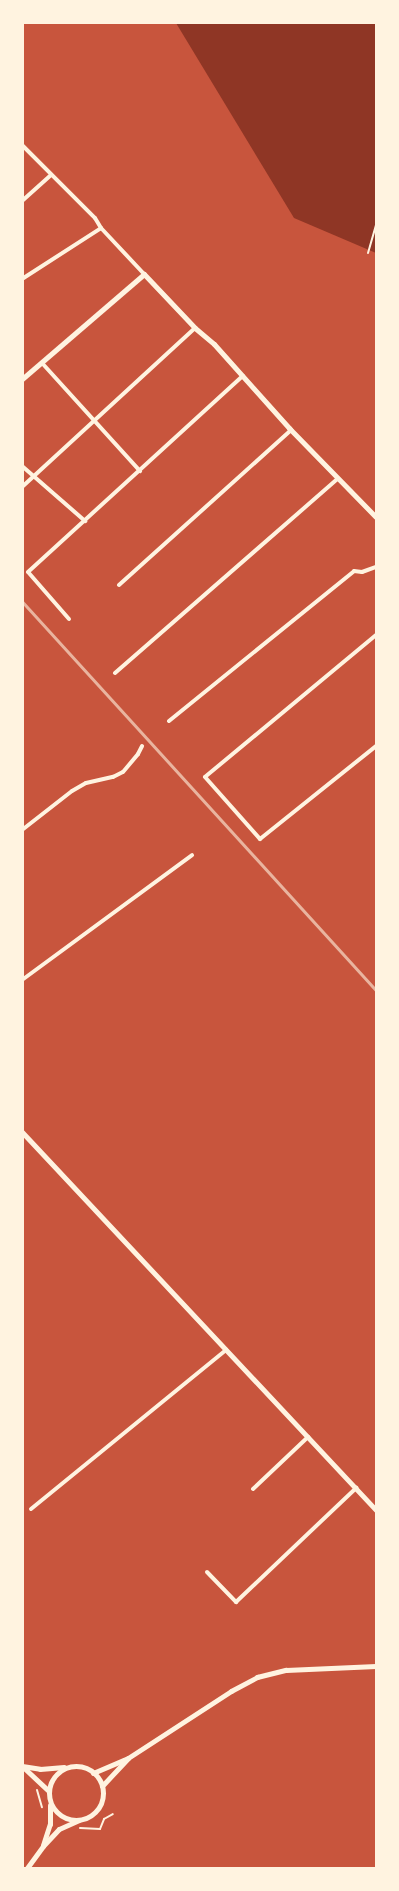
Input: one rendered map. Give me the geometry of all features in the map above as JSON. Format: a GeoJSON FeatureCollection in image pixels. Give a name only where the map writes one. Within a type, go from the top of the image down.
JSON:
{"type":"FeatureCollection","features":[{"type":"Feature","properties":{"kind":"street"},"geometry":{"type":"LineString","coordinates":[[22,145],[95,218],[101,228],[144,274],[195,328],[214,344],[291,430],[376,517]]}},
{"type":"Feature","properties":{"kind":"street"},"geometry":{"type":"LineString","coordinates":[[22,201],[51,175]]}},
{"type":"Feature","properties":{"kind":"street"},"geometry":{"type":"LineString","coordinates":[[22,278],[101,228]]}},
{"type":"Feature","properties":{"kind":"street"},"geometry":{"type":"LineString","coordinates":[[22,379],[144,274]]}},
{"type":"Feature","properties":{"kind":"street"},"geometry":{"type":"LineString","coordinates":[[22,487],[195,328]]}},
{"type":"Feature","properties":{"kind":"street"},"geometry":{"type":"LineString","coordinates":[[42,363],[92,421],[140,470]]}},
{"type":"Feature","properties":{"kind":"street"},"geometry":{"type":"LineString","coordinates":[[69,619],[28,572],[243,376]]}},
{"type":"Feature","properties":{"kind":"street"},"geometry":{"type":"LineString","coordinates":[[119,585],[291,430]]}},
{"type":"Feature","properties":{"kind":"street"},"geometry":{"type":"LineString","coordinates":[[22,466],[85,521]]}},
{"type":"Feature","properties":{"kind":"street"},"geometry":{"type":"LineString","coordinates":[[116,673],[338,479]]}},
{"type":"Feature","properties":{"kind":"street"},"geometry":{"type":"LineString","coordinates":[[169,721],[354,571],[362,572],[376,567]]}},
{"type":"Feature","properties":{"kind":"street"},"geometry":{"type":"LineString","coordinates":[[376,636],[205,777],[260,839],[376,746]]}},
{"type":"Feature","properties":{"kind":"street"},"geometry":{"type":"LineString","coordinates":[[22,830],[72,791],[86,783],[113,777],[124,772],[142,746]]}},
{"type":"Feature","properties":{"kind":"street"},"geometry":{"type":"LineString","coordinates":[[22,980],[192,855]]}},
{"type":"Feature","properties":{"kind":"street"},"geometry":{"type":"LineString","coordinates":[[22,1132],[376,1510]]}},
{"type":"Feature","properties":{"kind":"street"},"geometry":{"type":"LineString","coordinates":[[31,1509],[226,1350]]}},
{"type":"Feature","properties":{"kind":"street"},"geometry":{"type":"LineString","coordinates":[[253,1489],[308,1437]]}},
{"type":"Feature","properties":{"kind":"street"},"geometry":{"type":"LineString","coordinates":[[207,1572],[236,1602],[356,1488]]}},
{"type":"Feature","properties":{"kind":"street"},"geometry":{"type":"LineString","coordinates":[[93,1772],[128,1758],[257,1677],[286,1670],[376,1666]]}},
{"type":"Feature","properties":{"kind":"street"},"geometry":{"type":"LineString","coordinates":[[102,1786],[128,1758]]}},
{"type":"Feature","properties":{"kind":"street"},"geometry":{"type":"LineString","coordinates":[[22,1766],[40,1769],[78,1766],[93,1772],[102,1786],[102,1795],[96,1810],[60,1829],[43,1846],[27,1868]]}},
{"type":"Feature","properties":{"kind":"street"},"geometry":{"type":"LineString","coordinates":[[22,1766],[49,1791]]}},
{"type":"Feature","properties":{"kind":"street"},"geometry":{"type":"LineString","coordinates":[[43,1846],[50,1824],[49,1791],[56,1775],[69,1767]]}},
{"type":"Feature","properties":{"kind":"street"},"geometry":{"type":"LineString","coordinates":[[50,1799],[60,1815],[74,1820],[82,1819]]}},
{"type":"Feature","properties":{"kind":"path"},"geometry":{"type":"LineString","coordinates":[[368,253],[376,225]]}},
{"type":"Feature","properties":{"kind":"path"},"geometry":{"type":"LineString","coordinates":[[36,1788],[43,1811]]}},
{"type":"Feature","properties":{"kind":"path"},"geometry":{"type":"LineString","coordinates":[[74,1829],[88,1827],[100,1829],[104,1819],[113,1814]]}},
{"type":"Feature","properties":{"kind":"shaded area"},"geometry":{"type":"Polygon","coordinates":[[[176,23],[376,23],[376,253],[294,218],[176,23]]]}},
{"type":"Feature","properties":{"kind":"railway"},"geometry":{"type":"LineString","coordinates":[[22,601],[376,990]]}}]}
